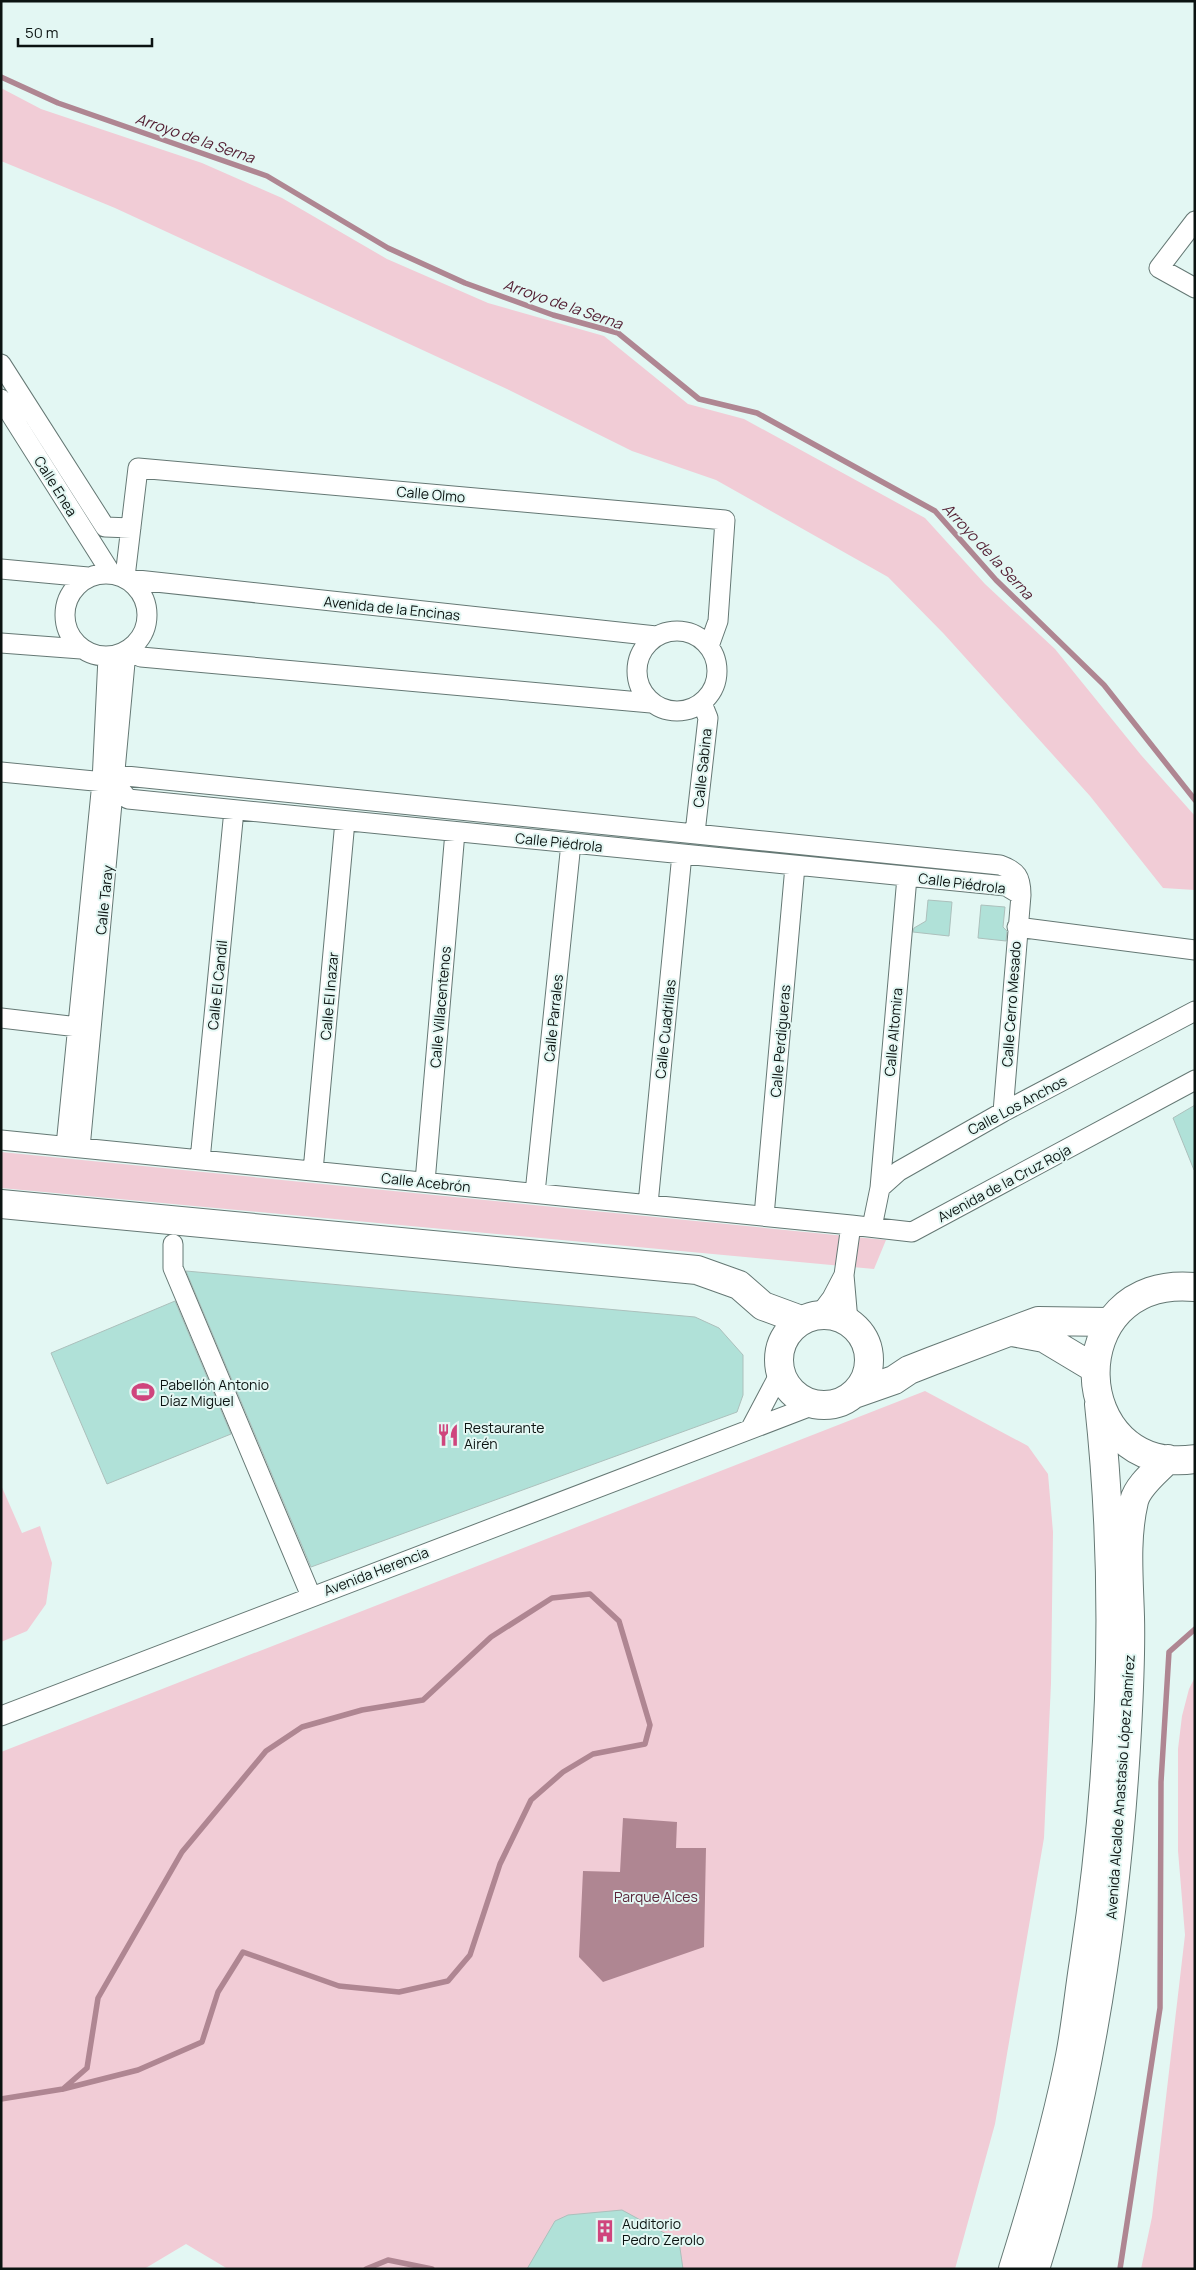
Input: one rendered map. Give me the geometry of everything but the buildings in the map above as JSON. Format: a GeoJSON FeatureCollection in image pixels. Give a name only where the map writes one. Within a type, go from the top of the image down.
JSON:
{"type":"FeatureCollection","features":[{"type":"Feature","properties":{"kind":"main road"},"geometry":{"type":"LineString","coordinates":[[1,1204],[698,1270],[740,1285],[763,1306],[810,1317],[834,1315],[848,1321],[863,1337],[870,1359],[866,1378],[854,1394]]}},
{"type":"Feature","properties":{"kind":"main road"},"geometry":{"type":"LineString","coordinates":[[763,1306],[787,1388],[799,1399],[814,1405],[836,1404],[854,1394],[894,1380],[909,1370],[1008,1331],[1038,1322],[1110,1322],[1119,1312],[1142,1296],[1156,1290],[1191,1284]]}},
{"type":"Feature","properties":{"kind":"main road"},"geometry":{"type":"LineString","coordinates":[[779,1360],[788,1331],[810,1317]]}},
{"type":"Feature","properties":{"kind":"main road","name":"Avenida Alcalde Anastasio López Ramírez"},"geometry":{"type":"LineString","coordinates":[[1014,2269],[1044,2166],[1070,2056],[1093,1904],[1102,1820],[1108,1723],[1111,1625],[1108,1486],[1094,1368],[1096,1352],[1110,1322]]}},
{"type":"Feature","properties":{"kind":"main road"},"geometry":{"type":"LineString","coordinates":[[1008,1331],[1044,1338],[1094,1368]]}},
{"type":"Feature","properties":{"kind":"main road"},"geometry":{"type":"LineString","coordinates":[[870,1359],[909,1370]]}},
{"type":"Feature","properties":{"kind":"main road"},"geometry":{"type":"LineString","coordinates":[[1099,1404],[1119,1434],[1133,1446],[1150,1454],[1168,1459],[1195,1458]]}},
{"type":"Feature","properties":{"kind":"main road","name":"Avenida Alcalde Anastasio López Ramírez"},"geometry":{"type":"LineString","coordinates":[[1035,2269],[1069,2152],[1096,2022],[1110,1927],[1127,1731],[1130,1650],[1128,1537],[1134,1498],[1143,1485],[1168,1459]]}},
{"type":"Feature","properties":{"kind":"street"},"geometry":{"type":"LineString","coordinates":[[1195,221],[1159,268],[1195,288]]}},
{"type":"Feature","properties":{"kind":"street"},"geometry":{"type":"LineString","coordinates":[[1,364],[105,527],[131,528],[121,577]]}},
{"type":"Feature","properties":{"kind":"street","name":"Calle Enea"},"geometry":{"type":"LineString","coordinates":[[1,399],[121,577]]}},
{"type":"Feature","properties":{"kind":"street","name":"Calle Olmo"},"geometry":{"type":"LineString","coordinates":[[131,528],[138,468],[725,520],[718,621],[709,646]]}},
{"type":"Feature","properties":{"kind":"street"},"geometry":{"type":"LineString","coordinates":[[1,569],[88,577],[121,577],[139,589],[147,605],[147,623],[140,640],[121,653]]}},
{"type":"Feature","properties":{"kind":"street"},"geometry":{"type":"LineString","coordinates":[[81,649],[68,632],[64,611],[72,591],[88,577]]}},
{"type":"Feature","properties":{"kind":"street","name":"Avenida de la Encinas"},"geometry":{"type":"LineString","coordinates":[[121,577],[656,636]]}},
{"type":"Feature","properties":{"kind":"street"},"geometry":{"type":"LineString","coordinates":[[1,643],[81,649],[94,656],[121,653],[141,657],[651,703],[667,710],[686,710],[702,703],[711,693],[716,682],[717,669],[715,657],[709,646],[698,636],[684,631],[669,631],[656,636],[644,646],[637,660],[636,676],[641,691],[651,703]]}},
{"type":"Feature","properties":{"kind":"street","name":"Calle Taray"},"geometry":{"type":"LineString","coordinates":[[73,1147],[111,780],[121,653]]}},
{"type":"Feature","properties":{"kind":"street","name":"Calle Sabina"},"geometry":{"type":"LineString","coordinates":[[696,833],[708,718],[702,703]]}},
{"type":"Feature","properties":{"kind":"street"},"geometry":{"type":"LineString","coordinates":[[1,772],[111,780],[696,833]]}},
{"type":"Feature","properties":{"kind":"street","name":"Calle Taray"},"geometry":{"type":"LineString","coordinates":[[73,1147],[78,1027],[111,780]]}},
{"type":"Feature","properties":{"kind":"street","name":"Calle Piédrola"},"geometry":{"type":"LineString","coordinates":[[111,780],[128,799],[1006,886],[1021,895]]}},
{"type":"Feature","properties":{"kind":"street","name":"Calle El Candil"},"geometry":{"type":"LineString","coordinates":[[200,1160],[234,810]]}},
{"type":"Feature","properties":{"kind":"street","name":"Calle El Inazar"},"geometry":{"type":"LineString","coordinates":[[313,1171],[345,821]]}},
{"type":"Feature","properties":{"kind":"street","name":"Calle Villacentenos"},"geometry":{"type":"LineString","coordinates":[[425,1182],[455,832]]}},
{"type":"Feature","properties":{"kind":"street","name":"Calle Cerro Mesado"},"geometry":{"type":"LineString","coordinates":[[696,833],[1000,865],[1015,870],[1021,880],[1021,895],[1003,1112]]}},
{"type":"Feature","properties":{"kind":"street","name":"Calle Parrales"},"geometry":{"type":"LineString","coordinates":[[535,1193],[571,843]]}},
{"type":"Feature","properties":{"kind":"street","name":"Calle Cuadrillas"},"geometry":{"type":"LineString","coordinates":[[648,1204],[682,854]]}},
{"type":"Feature","properties":{"kind":"street","name":"Calle Perdigueras"},"geometry":{"type":"LineString","coordinates":[[764,1216],[795,866]]}},
{"type":"Feature","properties":{"kind":"street","name":"Calle Altomira"},"geometry":{"type":"LineString","coordinates":[[880,1188],[907,877]]}},
{"type":"Feature","properties":{"kind":"street"},"geometry":{"type":"LineString","coordinates":[[1017,927],[1195,950]]}},
{"type":"Feature","properties":{"kind":"street","name":"Calle Los Anchos"},"geometry":{"type":"LineString","coordinates":[[880,1188],[899,1170],[1003,1112],[1195,1011]]}},
{"type":"Feature","properties":{"kind":"street"},"geometry":{"type":"LineString","coordinates":[[1,1018],[78,1027]]}},
{"type":"Feature","properties":{"kind":"street","name":"Avenida de la Cruz Roja"},"geometry":{"type":"LineString","coordinates":[[851,1225],[912,1232],[1195,1080]]}},
{"type":"Feature","properties":{"kind":"street","name":"Calle Acebrón"},"geometry":{"type":"LineString","coordinates":[[1,1140],[851,1225]]}},
{"type":"Feature","properties":{"kind":"street"},"geometry":{"type":"LineString","coordinates":[[872,1227],[880,1188]]}},
{"type":"Feature","properties":{"kind":"street"},"geometry":{"type":"LineString","coordinates":[[848,1321],[844,1275],[851,1225]]}},
{"type":"Feature","properties":{"kind":"street"},"geometry":{"type":"LineString","coordinates":[[173,1244],[173,1268],[311,1596]]}},
{"type":"Feature","properties":{"kind":"street"},"geometry":{"type":"LineString","coordinates":[[810,1317],[832,1298],[844,1275]]}},
{"type":"Feature","properties":{"kind":"street"},"geometry":{"type":"LineString","coordinates":[[751,1428],[779,1360]]}},
{"type":"Feature","properties":{"kind":"street","name":"Avenida Herencia"},"geometry":{"type":"LineString","coordinates":[[1,1716],[814,1405]]}},
{"type":"Feature","properties":{"kind":"green space"},"geometry":{"type":"Polygon","coordinates":[[[1,88],[41,109],[202,163],[282,198],[387,259],[488,303],[604,336],[688,404],[744,419],[925,518],[985,584],[1055,649],[1141,755],[1195,816],[1195,890],[1163,888],[1090,796],[944,634],[888,577],[716,480],[632,451],[507,389],[115,208],[1,161],[1,88]]]}},
{"type":"Feature","properties":{"kind":"green space"},"geometry":{"type":"Polygon","coordinates":[[[1,1152],[886,1240],[874,1269],[1,1188],[1,1152]]]}},
{"type":"Feature","properties":{"kind":"green space","name":"Parque Alces"},"geometry":{"type":"Polygon","coordinates":[[[925,1391],[1028,1446],[1048,1474],[1053,1532],[1051,1683],[1044,1838],[995,2124],[955,2269],[228,2269],[186,2244],[144,2269],[1,2269],[1,1752],[925,1391]]]}},
{"type":"Feature","properties":{"kind":"green space"},"geometry":{"type":"Polygon","coordinates":[[[1,1485],[22,1533],[40,1526],[52,1563],[46,1604],[27,1631],[1,1642],[1,1485]]]}},
{"type":"Feature","properties":{"kind":"green space"},"geometry":{"type":"Polygon","coordinates":[[[1195,1677],[1195,2269],[1141,2269],[1152,2217],[1185,1935],[1178,1851],[1178,1749],[1182,1716],[1189,1689],[1195,1677]]]}},
{"type":"Feature","properties":{"kind":"shaded area"},"geometry":{"type":"Polygon","coordinates":[[[623,1818],[677,1822],[676,1848],[706,1848],[704,1947],[603,1982],[579,1957],[583,1871],[620,1872],[623,1818]]]}},
{"type":"Feature","properties":{"kind":"waterway","name":"Arroyo de la Serna"},"geometry":{"type":"LineString","coordinates":[[1,77],[58,103],[267,176],[388,248],[465,283],[553,315],[618,333],[699,399],[757,413],[935,511],[996,580],[1104,685],[1195,800]]}},
{"type":"Feature","properties":{"kind":"waterway"},"geometry":{"type":"LineString","coordinates":[[1,2099],[63,2089],[138,2070],[202,2042],[218,1992],[243,1952],[339,1986],[399,1992],[448,1981],[470,1955],[500,1864],[531,1800],[563,1772],[593,1754],[645,1744],[650,1725],[619,1621],[590,1594],[552,1598],[491,1637],[423,1700],[362,1710],[302,1727],[266,1751],[182,1852],[98,1998],[87,2068],[63,2089]]}},
{"type":"Feature","properties":{"kind":"waterway"},"geometry":{"type":"LineString","coordinates":[[1120,2269],[1160,2008],[1161,1782],[1169,1652],[1195,1629]]}},
{"type":"Feature","properties":{"kind":"waterway"},"geometry":{"type":"LineString","coordinates":[[366,2269],[388,2260],[432,2269]]}},
{"type":"Feature","properties":{"kind":"place","name":"Pabellón Antonio Díaz Miguel"},"geometry":{"type":"Point","coordinates":[143,1392]}},
{"type":"Feature","properties":{"kind":"place","name":"Restaurante Airén"},"geometry":{"type":"Point","coordinates":[448,1435]}},
{"type":"Feature","properties":{"kind":"place","name":"Auditorio Pedro Zerolo"},"geometry":{"type":"Point","coordinates":[605,2231]}}]}
